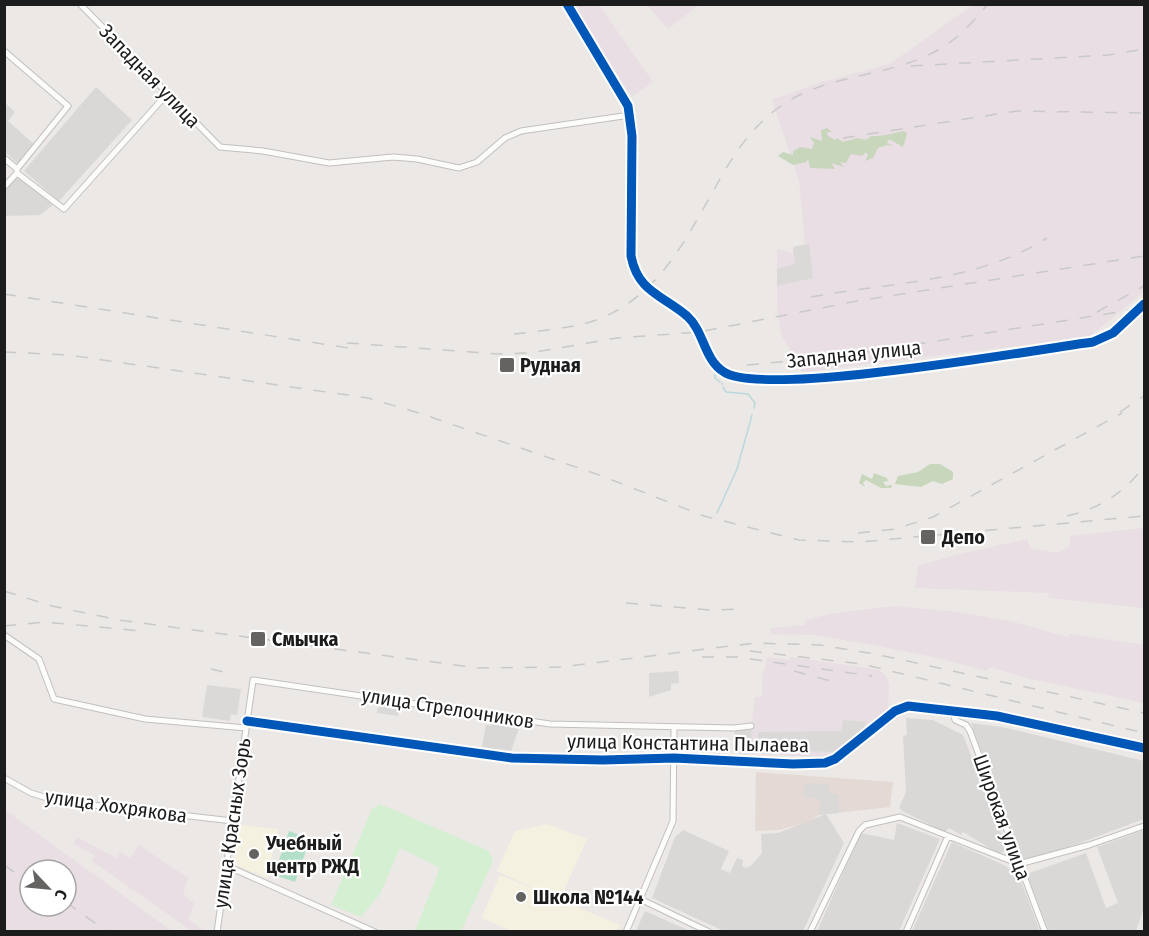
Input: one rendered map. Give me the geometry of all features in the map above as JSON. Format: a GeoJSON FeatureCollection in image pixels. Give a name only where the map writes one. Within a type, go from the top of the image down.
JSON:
{"type":"FeatureCollection","features":[{"type":"Feature","properties":{"kind":"street","name":"Западная улица"},"geometry":{"type":"LineString","coordinates":[[80,4],[220,147],[263,151],[329,163],[393,157],[417,159],[459,168],[477,162],[505,138],[521,131],[630,115]]}},
{"type":"Feature","properties":{"kind":"street","name":"Западная улица"},"geometry":{"type":"LineString","coordinates":[[567,4],[623,94],[630,115],[631,255],[635,273],[644,285],[690,319],[713,361],[729,375],[752,378],[824,378],[1093,342],[1113,333],[1144,304]]}},
{"type":"Feature","properties":{"kind":"street"},"geometry":{"type":"LineString","coordinates":[[4,51],[68,106],[4,187]]}},
{"type":"Feature","properties":{"kind":"street"},"geometry":{"type":"LineString","coordinates":[[4,158],[64,209],[167,94]]}},
{"type":"Feature","properties":{"kind":"street"},"geometry":{"type":"LineString","coordinates":[[4,635],[39,659],[54,699],[145,719],[246,728]]}},
{"type":"Feature","properties":{"kind":"street","name":"улица Красных Зорь"},"geometry":{"type":"LineString","coordinates":[[218,932],[253,680]]}},
{"type":"Feature","properties":{"kind":"street","name":"улица Стрелочников"},"geometry":{"type":"LineString","coordinates":[[253,680],[536,723],[675,728],[751,726]]}},
{"type":"Feature","properties":{"kind":"street","name":"улица Константина Пылаева"},"geometry":{"type":"LineString","coordinates":[[247,721],[494,757],[603,760],[674,758],[762,763],[825,763],[843,754],[900,707],[953,710],[997,716],[1144,748]]}},
{"type":"Feature","properties":{"kind":"street","name":"Широкая улица"},"geometry":{"type":"LineString","coordinates":[[953,710],[955,720],[966,725],[970,731],[1045,932]]}},
{"type":"Feature","properties":{"kind":"street"},"geometry":{"type":"LineString","coordinates":[[626,932],[674,821],[675,728]]}},
{"type":"Feature","properties":{"kind":"street","name":"улица Хохрякова"},"geometry":{"type":"LineString","coordinates":[[4,778],[31,793],[57,801],[232,821]]}},
{"type":"Feature","properties":{"kind":"street"},"geometry":{"type":"LineString","coordinates":[[810,932],[859,831],[865,825],[900,817],[1019,864],[1089,845],[1144,826]]}},
{"type":"Feature","properties":{"kind":"street"},"geometry":{"type":"LineString","coordinates":[[906,932],[948,836]]}},
{"type":"Feature","properties":{"kind":"street"},"geometry":{"type":"LineString","coordinates":[[227,866],[375,932]]}},
{"type":"Feature","properties":{"kind":"street"},"geometry":{"type":"LineString","coordinates":[[640,899],[709,932]]}},
{"type":"Feature","properties":{"kind":"shaded area"},"geometry":{"type":"Polygon","coordinates":[[[699,4],[668,29],[647,5],[699,4]]]}},
{"type":"Feature","properties":{"kind":"shaded area"},"geometry":{"type":"Polygon","coordinates":[[[570,5],[599,5],[653,82],[632,97],[570,5]]]}},
{"type":"Feature","properties":{"kind":"shaded area"},"geometry":{"type":"Polygon","coordinates":[[[973,5],[1144,5],[1144,292],[1089,337],[802,372],[781,334],[777,307],[777,249],[793,253],[793,247],[805,244],[799,180],[772,100],[822,82],[890,64],[973,5]]]}},
{"type":"Feature","properties":{"kind":"shaded area"},"geometry":{"type":"Polygon","coordinates":[[[96,87],[132,120],[59,201],[24,171],[96,87]]]}},
{"type":"Feature","properties":{"kind":"shaded area"},"geometry":{"type":"Polygon","coordinates":[[[4,102],[15,112],[8,121],[35,145],[18,164],[5,152],[4,102]]]}},
{"type":"Feature","properties":{"kind":"shaded area"},"geometry":{"type":"Polygon","coordinates":[[[17,176],[53,205],[40,215],[5,216],[5,191],[17,176]]]}},
{"type":"Feature","properties":{"kind":"shaded area"},"geometry":{"type":"Polygon","coordinates":[[[809,244],[813,278],[777,286],[777,269],[795,264],[793,247],[809,244]]]}},
{"type":"Feature","properties":{"kind":"shaded area"},"geometry":{"type":"Polygon","coordinates":[[[1144,528],[1144,608],[1049,598],[1048,593],[915,588],[918,566],[956,555],[1027,539],[1030,548],[1058,553],[1069,547],[1071,536],[1144,528]]]}},
{"type":"Feature","properties":{"kind":"shaded area"},"geometry":{"type":"Polygon","coordinates":[[[893,606],[958,612],[1013,622],[1068,637],[1070,634],[1144,645],[1144,703],[1027,678],[990,667],[987,671],[934,657],[857,642],[815,635],[771,634],[771,628],[805,625],[805,620],[830,614],[893,606]]]}},
{"type":"Feature","properties":{"kind":"shaded area"},"geometry":{"type":"Polygon","coordinates":[[[768,657],[789,660],[790,657],[879,670],[886,676],[889,685],[888,709],[871,727],[831,757],[749,754],[755,697],[762,697],[762,677],[768,657]]]}},
{"type":"Feature","properties":{"kind":"shaded area"},"geometry":{"type":"Polygon","coordinates":[[[678,671],[679,683],[671,684],[671,690],[649,697],[649,673],[678,671]]]}},
{"type":"Feature","properties":{"kind":"shaded area"},"geometry":{"type":"Polygon","coordinates":[[[207,685],[241,689],[237,715],[231,714],[230,721],[202,717],[207,685]]]}},
{"type":"Feature","properties":{"kind":"shaded area"},"geometry":{"type":"Polygon","coordinates":[[[379,701],[400,704],[398,716],[377,713],[379,701]]]}},
{"type":"Feature","properties":{"kind":"shaded area"},"geometry":{"type":"Polygon","coordinates":[[[906,718],[933,720],[963,735],[1007,849],[999,854],[963,832],[961,835],[949,828],[945,832],[899,808],[906,792],[903,736],[907,735],[906,718]]]}},
{"type":"Feature","properties":{"kind":"shaded area"},"geometry":{"type":"Polygon","coordinates":[[[492,719],[521,723],[511,751],[482,747],[486,725],[491,726],[492,719]]]}},
{"type":"Feature","properties":{"kind":"shaded area"},"geometry":{"type":"Polygon","coordinates":[[[843,720],[866,722],[865,728],[834,752],[757,749],[758,732],[841,731],[843,720]]]}},
{"type":"Feature","properties":{"kind":"shaded area"},"geometry":{"type":"Polygon","coordinates":[[[971,723],[1002,727],[1144,761],[1144,819],[1023,864],[971,723]]]}},
{"type":"Feature","properties":{"kind":"shaded area"},"geometry":{"type":"Polygon","coordinates":[[[735,730],[752,730],[749,754],[739,753],[740,746],[734,746],[735,730]]]}},
{"type":"Feature","properties":{"kind":"shaded area"},"geometry":{"type":"Polygon","coordinates":[[[756,772],[893,782],[890,807],[819,815],[808,822],[779,830],[755,831],[756,772]]]}},
{"type":"Feature","properties":{"kind":"shaded area"},"geometry":{"type":"Polygon","coordinates":[[[804,783],[829,784],[829,793],[839,794],[839,813],[819,815],[820,799],[803,798],[804,783]]]}},
{"type":"Feature","properties":{"kind":"shaded area"},"geometry":{"type":"Polygon","coordinates":[[[4,810],[71,858],[18,858],[18,918],[78,918],[78,863],[172,931],[5,931],[4,810]]]}},
{"type":"Feature","properties":{"kind":"shaded area"},"geometry":{"type":"Polygon","coordinates":[[[826,814],[844,843],[803,931],[724,931],[652,898],[675,837],[683,830],[729,851],[721,869],[730,873],[737,858],[743,860],[742,866],[746,868],[752,865],[762,853],[761,834],[778,833],[826,814]]]}},
{"type":"Feature","properties":{"kind":"shaded area"},"geometry":{"type":"Polygon","coordinates":[[[897,823],[940,839],[899,931],[817,931],[861,833],[894,840],[897,823]]]}},
{"type":"Feature","properties":{"kind":"shaded area"},"geometry":{"type":"Polygon","coordinates":[[[547,824],[587,839],[560,900],[620,925],[617,931],[512,931],[481,918],[500,875],[546,894],[497,871],[515,831],[547,824]]]}},
{"type":"Feature","properties":{"kind":"shaded area","name":"Учебный центр РЖД"},"geometry":{"type":"Polygon","coordinates":[[[239,825],[278,829],[267,878],[233,864],[239,825]]]}},
{"type":"Feature","properties":{"kind":"shaded area"},"geometry":{"type":"Polygon","coordinates":[[[1144,830],[1144,908],[1136,931],[1049,931],[1027,874],[1086,853],[1106,908],[1118,903],[1097,847],[1144,830]]]}},
{"type":"Feature","properties":{"kind":"shaded area"},"geometry":{"type":"Polygon","coordinates":[[[77,837],[116,858],[121,852],[130,858],[139,845],[188,878],[183,895],[194,903],[188,919],[204,931],[192,931],[92,861],[95,855],[74,844],[77,837]]]}},
{"type":"Feature","properties":{"kind":"shaded area"},"geometry":{"type":"Polygon","coordinates":[[[952,842],[1004,865],[1019,876],[1040,931],[912,931],[952,842]]]}},
{"type":"Feature","properties":{"kind":"shaded area"},"geometry":{"type":"Polygon","coordinates":[[[645,911],[690,931],[636,931],[645,911]]]}},
{"type":"Feature","properties":{"kind":"green space"},"geometry":{"type":"Polygon","coordinates":[[[827,128],[832,132],[827,132],[828,136],[843,142],[858,138],[866,140],[871,136],[904,131],[907,134],[903,147],[889,139],[887,143],[893,146],[878,148],[873,158],[865,161],[868,155],[866,152],[862,156],[851,154],[846,163],[840,162],[844,167],[831,163],[835,169],[810,168],[808,159],[806,162],[793,165],[778,156],[783,152],[793,155],[793,151],[800,147],[812,149],[814,143],[810,137],[822,141],[821,130],[827,128]]]}},
{"type":"Feature","properties":{"kind":"green space"},"geometry":{"type":"Polygon","coordinates":[[[930,464],[940,464],[953,472],[953,479],[942,484],[933,481],[921,487],[895,484],[898,476],[918,472],[930,464]]]}},
{"type":"Feature","properties":{"kind":"green space"},"geometry":{"type":"Polygon","coordinates":[[[874,473],[887,478],[888,481],[883,482],[886,486],[892,485],[891,488],[881,488],[866,480],[863,483],[865,487],[859,483],[862,474],[872,479],[874,473]]]}},
{"type":"Feature","properties":{"kind":"green space"},"geometry":{"type":"Polygon","coordinates":[[[380,804],[489,851],[493,861],[461,931],[415,931],[440,868],[400,848],[380,894],[361,917],[331,905],[372,809],[380,804]]]}},
{"type":"Feature","properties":{"kind":"green space"},"geometry":{"type":"Polygon","coordinates":[[[289,831],[310,839],[295,882],[274,875],[289,831]]]}},
{"type":"Feature","properties":{"kind":"waterway"},"geometry":{"type":"LineString","coordinates":[[715,374],[715,378],[720,382]]}},
{"type":"Feature","properties":{"kind":"waterway"},"geometry":{"type":"LineString","coordinates":[[723,387],[726,392],[748,394],[755,403],[754,408]]}},
{"type":"Feature","properties":{"kind":"waterway"},"geometry":{"type":"LineString","coordinates":[[717,513],[737,469],[752,415]]}},
{"type":"Feature","properties":{"kind":"railway"},"geometry":{"type":"LineString","coordinates":[[514,334],[590,322],[633,300],[666,268],[736,153],[770,114],[799,95],[818,87],[899,66],[938,50],[971,24],[988,4]]}},
{"type":"Feature","properties":{"kind":"railway"},"geometry":{"type":"LineString","coordinates":[[911,66],[1108,55],[1144,49]]}},
{"type":"Feature","properties":{"kind":"railway"},"geometry":{"type":"LineString","coordinates":[[843,138],[1017,111],[1144,113]]}},
{"type":"Feature","properties":{"kind":"railway"},"geometry":{"type":"LineString","coordinates":[[811,297],[932,279],[962,272],[1020,253],[1047,238]]}},
{"type":"Feature","properties":{"kind":"railway"},"geometry":{"type":"LineString","coordinates":[[347,343],[498,354],[530,353],[617,338],[699,332],[857,301],[1144,256]]}},
{"type":"Feature","properties":{"kind":"railway"},"geometry":{"type":"LineString","coordinates":[[1097,312],[1144,286]]}},
{"type":"Feature","properties":{"kind":"railway"},"geometry":{"type":"LineString","coordinates":[[4,294],[355,349]]}},
{"type":"Feature","properties":{"kind":"railway"},"geometry":{"type":"LineString","coordinates":[[747,365],[836,357],[1144,308]]}},
{"type":"Feature","properties":{"kind":"railway"},"geometry":{"type":"LineString","coordinates":[[4,352],[68,355],[368,398],[419,413],[602,476],[704,516],[799,540],[860,542],[1144,516]]}},
{"type":"Feature","properties":{"kind":"railway"},"geometry":{"type":"LineString","coordinates":[[1120,412],[1144,396]]}},
{"type":"Feature","properties":{"kind":"railway"},"geometry":{"type":"LineString","coordinates":[[858,533],[895,529],[933,517],[1122,413]]}},
{"type":"Feature","properties":{"kind":"railway"},"geometry":{"type":"LineString","coordinates":[[1067,516],[1090,509],[1110,499],[1144,467]]}},
{"type":"Feature","properties":{"kind":"railway"},"geometry":{"type":"LineString","coordinates":[[4,591],[52,606],[119,620],[478,668],[561,667],[755,643],[820,645],[875,654],[1144,713]]}},
{"type":"Feature","properties":{"kind":"railway"},"geometry":{"type":"LineString","coordinates":[[626,603],[711,610],[746,609]]}},
{"type":"Feature","properties":{"kind":"railway"},"geometry":{"type":"LineString","coordinates":[[4,626],[45,622],[141,631]]}},
{"type":"Feature","properties":{"kind":"railway"},"geometry":{"type":"LineString","coordinates":[[750,651],[862,664],[1144,733]]}},
{"type":"Feature","properties":{"kind":"railway"},"geometry":{"type":"LineString","coordinates":[[702,657],[736,657],[872,676]]}},
{"type":"Feature","properties":{"kind":"railway"},"geometry":{"type":"LineString","coordinates":[[211,669],[224,672]]}},
{"type":"Feature","properties":{"kind":"railway"},"geometry":{"type":"LineString","coordinates":[[794,671],[834,682]]}},
{"type":"Feature","properties":{"kind":"railway"},"geometry":{"type":"LineString","coordinates":[[4,865],[18,875]]}},
{"type":"Feature","properties":{"kind":"railway"},"geometry":{"type":"LineString","coordinates":[[78,911],[107,932]]}},
{"type":"Feature","properties":{"kind":"cycle path"},"geometry":{"type":"LineString","coordinates":[[567,4],[628,106],[632,136],[631,256],[634,268],[639,278],[652,292],[693,322],[712,360],[724,372],[749,379],[842,376],[901,370],[1093,342],[1113,333],[1144,304]]}},
{"type":"Feature","properties":{"kind":"cycle path"},"geometry":{"type":"LineString","coordinates":[[247,721],[512,758],[603,760],[674,758],[793,764],[825,763],[835,759],[895,711],[908,706],[997,716],[1144,748]]}},
{"type":"Feature","properties":{"kind":"place","name":"Рудная"},"geometry":{"type":"Point","coordinates":[507,365]}},
{"type":"Feature","properties":{"kind":"place","name":"Депо"},"geometry":{"type":"Point","coordinates":[928,537]}},
{"type":"Feature","properties":{"kind":"place","name":"Смычка"},"geometry":{"type":"Point","coordinates":[258,639]}},
{"type":"Feature","properties":{"kind":"place","name":"Учебный центр РЖД"},"geometry":{"type":"Point","coordinates":[254,854]}},
{"type":"Feature","properties":{"kind":"place","name":"Школа №144"},"geometry":{"type":"Point","coordinates":[521,897]}}]}
